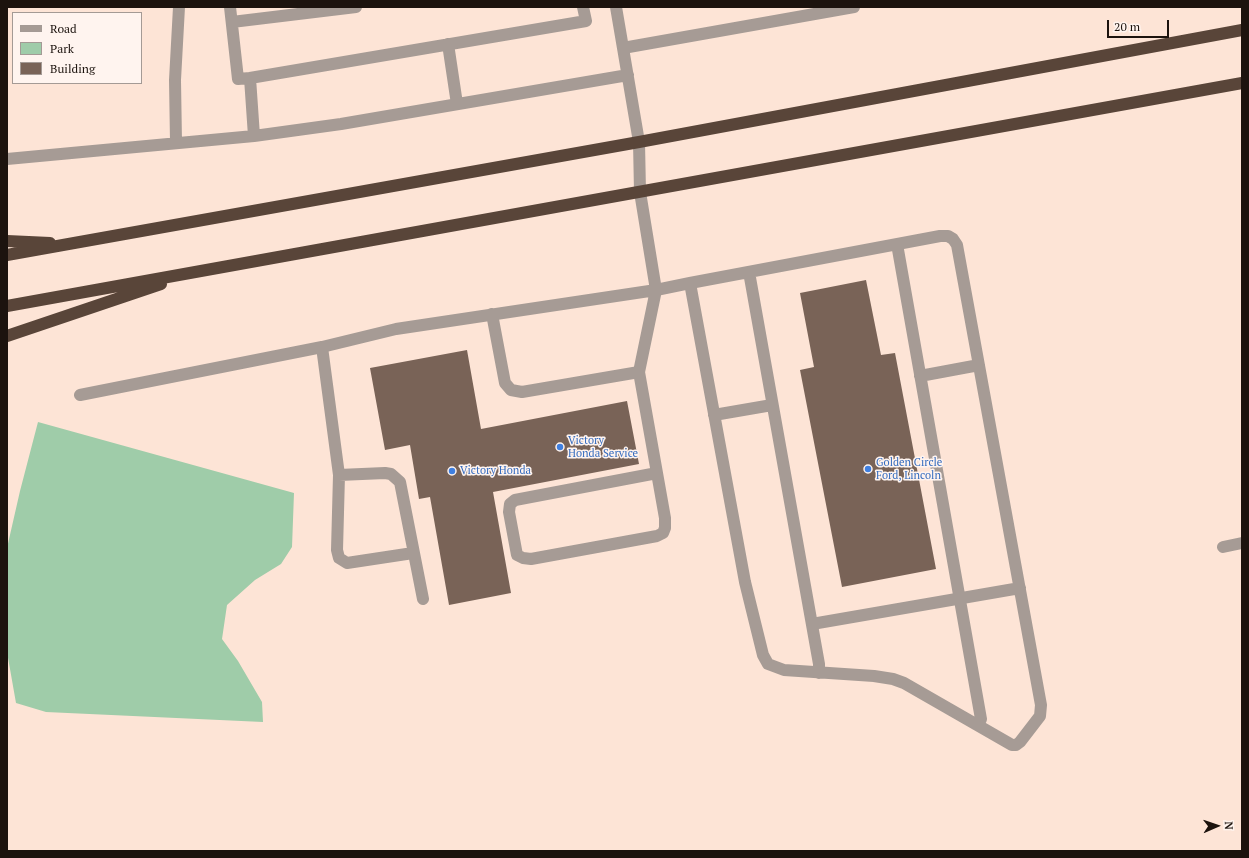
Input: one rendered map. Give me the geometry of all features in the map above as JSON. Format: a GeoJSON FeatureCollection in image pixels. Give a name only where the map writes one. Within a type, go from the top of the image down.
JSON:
{"type":"FeatureCollection","features":[{"type":"Feature","properties":{"kind":"highway"},"geometry":{"type":"LineString","coordinates":[[7,255],[639,142],[1242,30]]}},
{"type":"Feature","properties":{"kind":"highway"},"geometry":{"type":"LineString","coordinates":[[7,306],[1242,83]]}},
{"type":"Feature","properties":{"kind":"highway"},"geometry":{"type":"LineString","coordinates":[[7,241],[73,244]]}},
{"type":"Feature","properties":{"kind":"highway"},"geometry":{"type":"LineString","coordinates":[[7,336],[200,271]]}},
{"type":"Feature","properties":{"kind":"street"},"geometry":{"type":"LineString","coordinates":[[176,142],[175,80],[179,7]]}},
{"type":"Feature","properties":{"kind":"street"},"geometry":{"type":"LineString","coordinates":[[230,7],[238,79],[586,21],[583,7]]}},
{"type":"Feature","properties":{"kind":"street"},"geometry":{"type":"LineString","coordinates":[[232,22],[356,7]]}},
{"type":"Feature","properties":{"kind":"street"},"geometry":{"type":"LineString","coordinates":[[616,7],[639,142],[640,192],[656,290],[639,372],[657,473],[665,518],[665,528],[663,533],[657,536],[531,559],[523,558],[517,555],[509,512],[510,504],[515,500],[657,473]]}},
{"type":"Feature","properties":{"kind":"street"},"geometry":{"type":"LineString","coordinates":[[623,48],[854,7]]}},
{"type":"Feature","properties":{"kind":"street"},"geometry":{"type":"LineString","coordinates":[[448,44],[457,104]]}},
{"type":"Feature","properties":{"kind":"street"},"geometry":{"type":"LineString","coordinates":[[7,159],[176,142],[254,136],[341,124],[628,75]]}},
{"type":"Feature","properties":{"kind":"street"},"geometry":{"type":"LineString","coordinates":[[250,78],[254,136]]}},
{"type":"Feature","properties":{"kind":"street"},"geometry":{"type":"LineString","coordinates":[[80,395],[322,347],[396,329],[656,290],[690,283],[940,236],[948,236],[953,239],[957,245],[1041,705],[1040,716],[1016,745],[1012,745],[904,683],[893,679],[874,676],[784,670],[768,664],[763,655],[745,582],[690,283]]}},
{"type":"Feature","properties":{"kind":"street"},"geometry":{"type":"LineString","coordinates":[[897,244],[981,719],[978,725]]}},
{"type":"Feature","properties":{"kind":"street"},"geometry":{"type":"LineString","coordinates":[[749,272],[812,624],[819,672]]}},
{"type":"Feature","properties":{"kind":"street"},"geometry":{"type":"LineString","coordinates":[[492,314],[505,383],[511,390],[522,392],[639,372]]}},
{"type":"Feature","properties":{"kind":"street"},"geometry":{"type":"LineString","coordinates":[[322,347],[338,475],[337,550],[339,558],[347,563],[413,553]]}},
{"type":"Feature","properties":{"kind":"street"},"geometry":{"type":"LineString","coordinates":[[920,376],[979,365]]}},
{"type":"Feature","properties":{"kind":"street"},"geometry":{"type":"LineString","coordinates":[[714,415],[772,405]]}},
{"type":"Feature","properties":{"kind":"street"},"geometry":{"type":"LineString","coordinates":[[338,475],[386,473],[391,474],[400,482],[422,599]]}},
{"type":"Feature","properties":{"kind":"street"},"geometry":{"type":"LineString","coordinates":[[1223,547],[1242,543]]}},
{"type":"Feature","properties":{"kind":"street"},"geometry":{"type":"LineString","coordinates":[[812,624],[1020,588]]}},
{"type":"Feature","properties":{"kind":"green space"},"geometry":{"type":"Polygon","coordinates":[[[38,422],[294,493],[292,547],[281,564],[255,580],[227,605],[222,639],[238,661],[262,702],[263,722],[46,712],[16,703],[7,652],[7,548],[38,422]]]}},
{"type":"Feature","properties":{"kind":"building","name":"Golden Circle Ford, Lincoln"},"geometry":{"type":"Polygon","coordinates":[[[866,280],[881,355],[895,353],[936,569],[842,587],[800,370],[814,367],[800,293],[866,280]]]}},
{"type":"Feature","properties":{"kind":"building","name":"Victory Honda"},"geometry":{"type":"Polygon","coordinates":[[[467,350],[481,429],[627,401],[639,464],[493,492],[511,593],[449,605],[430,497],[419,499],[410,445],[385,450],[370,368],[467,350]]]}},
{"type":"Feature","properties":{"kind":"place","name":"Victory Honda Service"},"geometry":{"type":"Point","coordinates":[560,447]}},
{"type":"Feature","properties":{"kind":"place","name":"Golden Circle Ford, Lincoln"},"geometry":{"type":"Point","coordinates":[868,469]}},
{"type":"Feature","properties":{"kind":"place","name":"Victory Honda"},"geometry":{"type":"Point","coordinates":[452,471]}}]}
